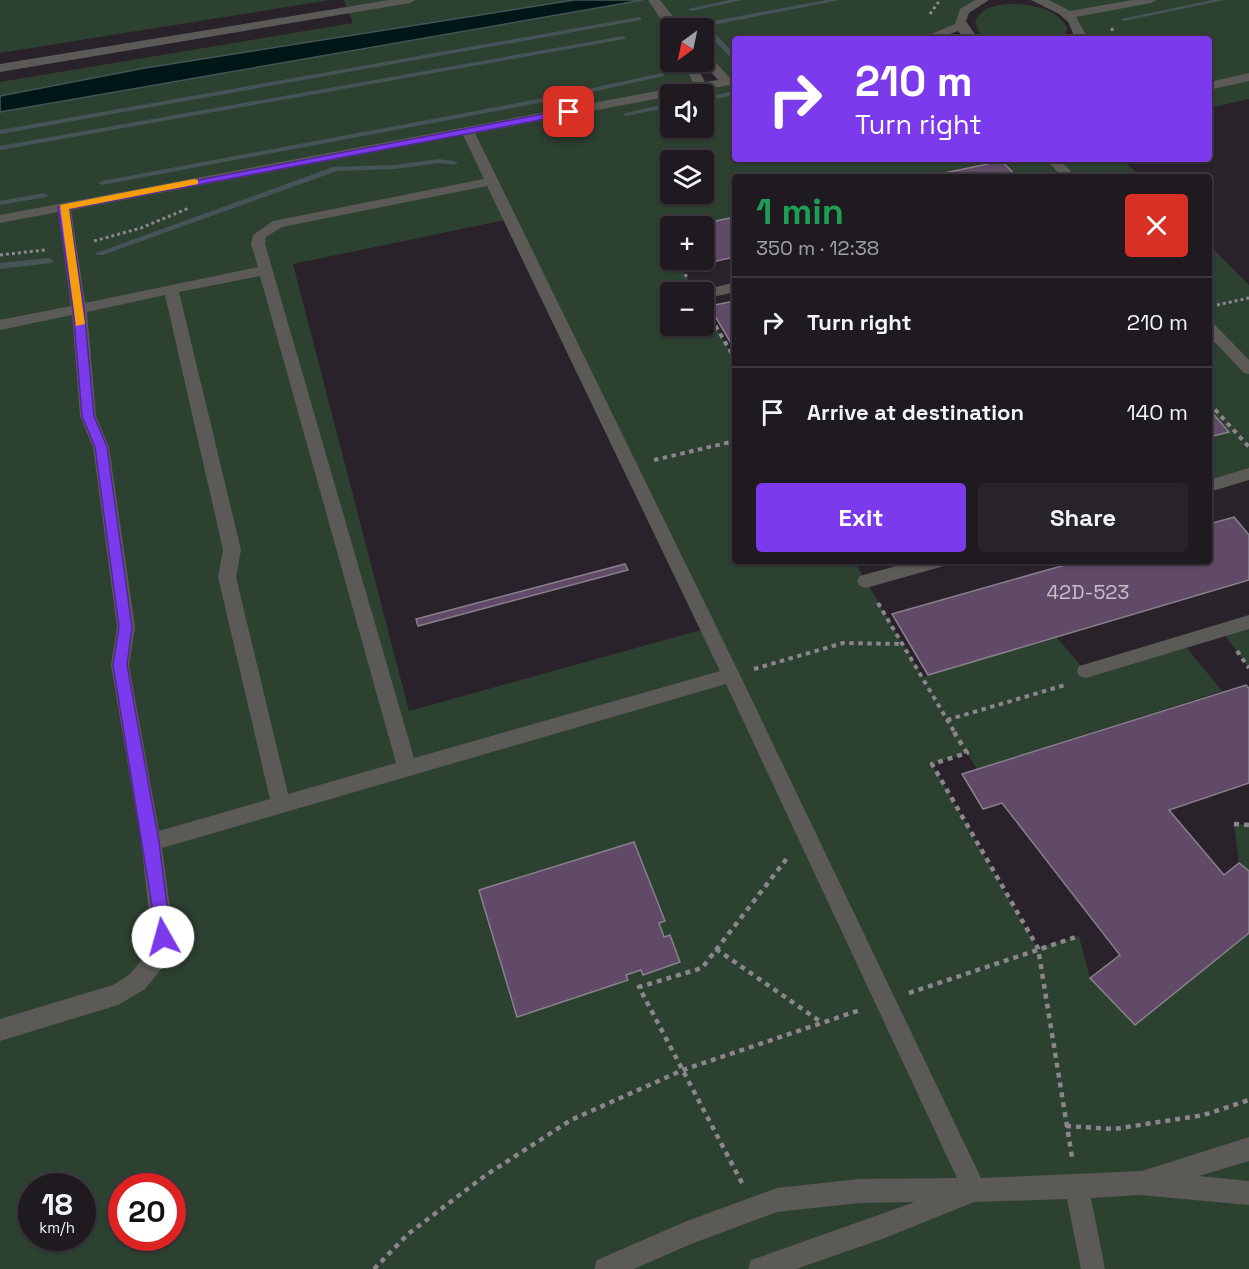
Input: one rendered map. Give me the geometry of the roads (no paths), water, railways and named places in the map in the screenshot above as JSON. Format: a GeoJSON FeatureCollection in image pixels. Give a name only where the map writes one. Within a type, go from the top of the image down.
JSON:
{"type":"FeatureCollection","features":[{"type":"Feature","properties":{"kind":"lane"},"geometry":{"type":"LineString","coordinates":[[0,68],[410,0]]}},
{"type":"Feature","properties":{"kind":"lane"},"geometry":{"type":"LineString","coordinates":[[654,0],[666,18]]}},
{"type":"Feature","properties":{"kind":"lane"},"geometry":{"type":"LineString","coordinates":[[970,36],[960,21],[964,11],[983,0]]}},
{"type":"Feature","properties":{"kind":"lane"},"geometry":{"type":"LineString","coordinates":[[1037,0],[1070,15],[1076,22],[1079,33],[1078,36]]}},
{"type":"Feature","properties":{"kind":"lane"},"geometry":{"type":"LineString","coordinates":[[1070,15],[1151,0]]}},
{"type":"Feature","properties":{"kind":"lane"},"geometry":{"type":"LineString","coordinates":[[934,36],[962,25]]}},
{"type":"Feature","properties":{"kind":"lane"},"geometry":{"type":"LineString","coordinates":[[714,66],[731,81]]}},
{"type":"Feature","properties":{"kind":"lane"},"geometry":{"type":"LineString","coordinates":[[1212,85],[1249,77]]}},
{"type":"Feature","properties":{"kind":"lane"},"geometry":{"type":"LineString","coordinates":[[714,85],[731,81]]}},
{"type":"Feature","properties":{"kind":"lane"},"geometry":{"type":"LineString","coordinates":[[0,219],[660,95]]}},
{"type":"Feature","properties":{"kind":"lane"},"geometry":{"type":"LineString","coordinates":[[467,130],[731,675],[975,1191]]}},
{"type":"Feature","properties":{"kind":"lane"},"geometry":{"type":"LineString","coordinates":[[1055,162],[1066,174]]}},
{"type":"Feature","properties":{"kind":"lane"},"geometry":{"type":"LineString","coordinates":[[407,767],[258,244],[260,235],[278,224],[492,182]]}},
{"type":"Feature","properties":{"kind":"lane"},"geometry":{"type":"LineString","coordinates":[[0,1030],[118,994],[137,982],[154,961],[163,937],[151,842],[120,665],[126,627],[101,447],[88,416],[79,309],[64,207]]}},
{"type":"Feature","properties":{"kind":"lane"},"geometry":{"type":"LineString","coordinates":[[0,325],[265,270]]}},
{"type":"Feature","properties":{"kind":"lane"},"geometry":{"type":"LineString","coordinates":[[714,292],[732,288]]}},
{"type":"Feature","properties":{"kind":"lane"},"geometry":{"type":"LineString","coordinates":[[171,290],[232,550],[227,577],[281,805]]}},
{"type":"Feature","properties":{"kind":"lane"},"geometry":{"type":"LineString","coordinates":[[1212,330],[1249,369]]}},
{"type":"Feature","properties":{"kind":"lane"},"geometry":{"type":"LineString","coordinates":[[1212,485],[1249,474]]}},
{"type":"Feature","properties":{"kind":"lane"},"geometry":{"type":"LineString","coordinates":[[866,581],[927,564]]}},
{"type":"Feature","properties":{"kind":"lane"},"geometry":{"type":"LineString","coordinates":[[1086,671],[1249,622]]}},
{"type":"Feature","properties":{"kind":"lane"},"geometry":{"type":"LineString","coordinates":[[151,842],[731,675]]}},
{"type":"Feature","properties":{"kind":"lane"},"geometry":{"type":"LineString","coordinates":[[1140,1184],[1249,1149]]}},
{"type":"Feature","properties":{"kind":"lane"},"geometry":{"type":"LineString","coordinates":[[606,1269],[687,1233],[777,1200],[859,1191],[975,1191],[1140,1184],[1249,1192]]}},
{"type":"Feature","properties":{"kind":"lane"},"geometry":{"type":"LineString","coordinates":[[1077,1187],[1094,1269]]}},
{"type":"Feature","properties":{"kind":"lane"},"geometry":{"type":"LineString","coordinates":[[760,1269],[885,1226],[975,1191]]}},
{"type":"Feature","properties":{"kind":"waterway"},"geometry":{"type":"LineString","coordinates":[[691,9],[740,0]]}},
{"type":"Feature","properties":{"kind":"waterway"},"geometry":{"type":"LineString","coordinates":[[732,56],[703,25],[837,0]]}},
{"type":"Feature","properties":{"kind":"waterway"},"geometry":{"type":"LineString","coordinates":[[1124,19],[1222,0]]}},
{"type":"Feature","properties":{"kind":"waterway"},"geometry":{"type":"LineString","coordinates":[[0,132],[639,19]]}},
{"type":"Feature","properties":{"kind":"waterway"},"geometry":{"type":"LineString","coordinates":[[0,148],[623,38]]}},
{"type":"Feature","properties":{"kind":"waterway"},"geometry":{"type":"LineString","coordinates":[[102,183],[560,97],[662,75]]}},
{"type":"Feature","properties":{"kind":"waterway"},"geometry":{"type":"LineString","coordinates":[[714,97],[732,94]]}},
{"type":"Feature","properties":{"kind":"waterway"},"geometry":{"type":"LineString","coordinates":[[626,114],[660,107]]}},
{"type":"Feature","properties":{"kind":"waterway"},"geometry":{"type":"LineString","coordinates":[[100,253],[336,169],[395,167],[438,161],[454,163]]}},
{"type":"Feature","properties":{"kind":"waterway"},"geometry":{"type":"LineString","coordinates":[[0,203],[44,195]]}},
{"type":"Feature","properties":{"kind":"waterway"},"geometry":{"type":"LineString","coordinates":[[0,266],[49,261]]}}]}
